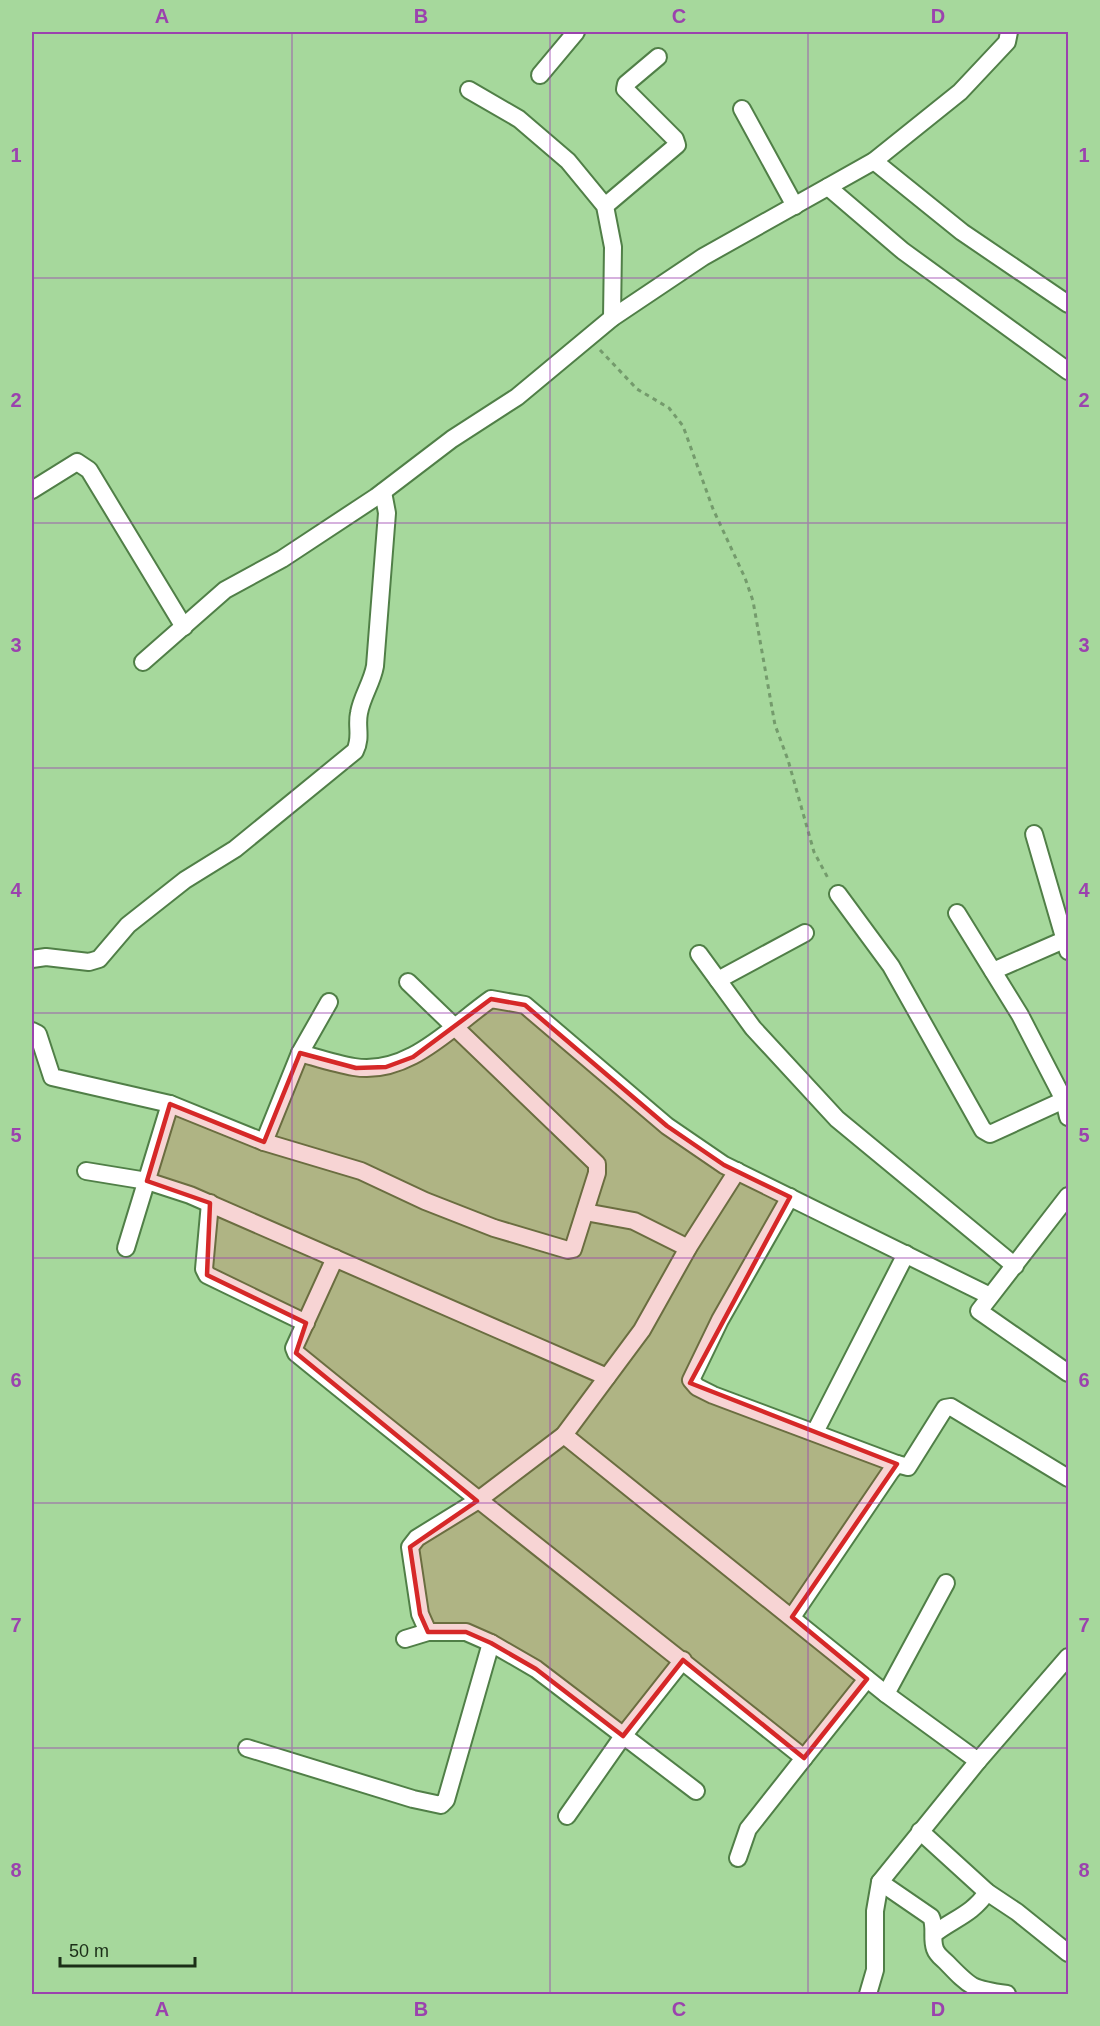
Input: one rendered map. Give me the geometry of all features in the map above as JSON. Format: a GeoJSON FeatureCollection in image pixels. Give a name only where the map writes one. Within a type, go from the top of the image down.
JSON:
{"type":"FeatureCollection","features":[{"type":"Feature","properties":{"kind":"street"},"geometry":{"type":"LineString","coordinates":[[540,75],[576,32]]}},
{"type":"Feature","properties":{"kind":"street"},"geometry":{"type":"LineString","coordinates":[[143,662],[225,590],[282,559],[383,492],[452,439],[517,397],[612,318],[703,257],[873,161],[960,92],[1007,42],[1010,32]]}},
{"type":"Feature","properties":{"kind":"street"},"geometry":{"type":"LineString","coordinates":[[605,206],[677,145],[675,138],[625,89],[626,84],[658,57]]}},
{"type":"Feature","properties":{"kind":"street"},"geometry":{"type":"LineString","coordinates":[[469,90],[519,119],[568,161],[605,206],[613,247],[612,318]]}},
{"type":"Feature","properties":{"kind":"street"},"geometry":{"type":"LineString","coordinates":[[742,109],[795,206]]}},
{"type":"Feature","properties":{"kind":"street"},"geometry":{"type":"LineString","coordinates":[[873,161],[962,232],[1068,304]]}},
{"type":"Feature","properties":{"kind":"street"},"geometry":{"type":"LineString","coordinates":[[828,186],[903,251],[1068,371]]}},
{"type":"Feature","properties":{"kind":"street"},"geometry":{"type":"LineString","coordinates":[[32,490],[77,462],[89,470],[184,627]]}},
{"type":"Feature","properties":{"kind":"street"},"geometry":{"type":"LineString","coordinates":[[32,959],[46,957],[88,962],[99,959],[128,925],[185,880],[235,849],[355,751],[360,740],[358,715],[373,680],[375,666],[387,513],[383,492]]}},
{"type":"Feature","properties":{"kind":"street"},"geometry":{"type":"LineString","coordinates":[[993,971],[1066,946],[1034,834]]}},
{"type":"Feature","properties":{"kind":"street"},"geometry":{"type":"LineString","coordinates":[[838,894],[891,966],[983,1130],[990,1134],[1064,1100]]}},
{"type":"Feature","properties":{"kind":"street"},"geometry":{"type":"LineString","coordinates":[[957,913],[1020,1015],[1064,1100],[1068,1117]]}},
{"type":"Feature","properties":{"kind":"street"},"geometry":{"type":"LineString","coordinates":[[718,980],[805,933]]}},
{"type":"Feature","properties":{"kind":"street"},"geometry":{"type":"LineString","coordinates":[[699,954],[753,1028],[837,1119],[903,1177],[1015,1266]]}},
{"type":"Feature","properties":{"kind":"street"},"geometry":{"type":"LineString","coordinates":[[32,1031],[38,1034],[52,1077],[171,1104],[264,1142],[362,1171],[424,1201],[494,1228],[568,1250],[573,1249],[597,1173],[597,1164],[408,982]]}},
{"type":"Feature","properties":{"kind":"street"},"geometry":{"type":"LineString","coordinates":[[300,1053],[356,1068],[386,1067],[413,1057],[491,999],[525,1005],[667,1126],[737,1171],[990,1296]]}},
{"type":"Feature","properties":{"kind":"street"},"geometry":{"type":"LineString","coordinates":[[264,1142],[300,1053],[329,1002]]}},
{"type":"Feature","properties":{"kind":"street"},"geometry":{"type":"LineString","coordinates":[[126,1248],[171,1104]]}},
{"type":"Feature","properties":{"kind":"street"},"geometry":{"type":"LineString","coordinates":[[86,1171],[147,1182],[210,1203],[607,1377]]}},
{"type":"Feature","properties":{"kind":"street"},"geometry":{"type":"LineString","coordinates":[[428,1632],[420,1614],[410,1547],[417,1538],[477,1501],[564,1435],[642,1330],[688,1248],[737,1171]]}},
{"type":"Feature","properties":{"kind":"street"},"geometry":{"type":"LineString","coordinates":[[790,1197],[720,1320],[691,1380],[697,1387],[713,1395],[908,1467],[945,1408],[951,1407],[1068,1478]]}},
{"type":"Feature","properties":{"kind":"street"},"geometry":{"type":"LineString","coordinates":[[1068,1197],[979,1311],[1068,1373]]}},
{"type":"Feature","properties":{"kind":"street"},"geometry":{"type":"LineString","coordinates":[[210,1203],[204,1269],[207,1275],[306,1323]]}},
{"type":"Feature","properties":{"kind":"street"},"geometry":{"type":"LineString","coordinates":[[585,1212],[634,1221],[688,1248]]}},
{"type":"Feature","properties":{"kind":"street"},"geometry":{"type":"LineString","coordinates":[[815,1432],[906,1254]]}},
{"type":"Feature","properties":{"kind":"street"},"geometry":{"type":"LineString","coordinates":[[335,1258],[294,1348],[296,1353],[477,1501],[683,1660],[804,1758]]}},
{"type":"Feature","properties":{"kind":"street"},"geometry":{"type":"LineString","coordinates":[[564,1435],[886,1694],[978,1761]]}},
{"type":"Feature","properties":{"kind":"street"},"geometry":{"type":"LineString","coordinates":[[792,1617],[897,1464]]}},
{"type":"Feature","properties":{"kind":"street"},"geometry":{"type":"LineString","coordinates":[[886,1694],[946,1583]]}},
{"type":"Feature","properties":{"kind":"street"},"geometry":{"type":"LineString","coordinates":[[405,1639],[428,1632],[466,1632],[491,1643],[536,1670],[696,1791]]}},
{"type":"Feature","properties":{"kind":"street"},"geometry":{"type":"LineString","coordinates":[[246,1748],[413,1799],[441,1805],[446,1800],[491,1643]]}},
{"type":"Feature","properties":{"kind":"street"},"geometry":{"type":"LineString","coordinates":[[868,1995],[875,1970],[875,1911],[880,1882],[978,1761],[1068,1657]]}},
{"type":"Feature","properties":{"kind":"street"},"geometry":{"type":"LineString","coordinates":[[567,1816],[623,1736],[683,1660]]}},
{"type":"Feature","properties":{"kind":"street"},"geometry":{"type":"LineString","coordinates":[[738,1858],[748,1829],[867,1679]]}},
{"type":"Feature","properties":{"kind":"street"},"geometry":{"type":"LineString","coordinates":[[920,1831],[987,1892],[1017,1911],[1068,1953]]}},
{"type":"Feature","properties":{"kind":"street"},"geometry":{"type":"LineString","coordinates":[[880,1882],[931,1917],[934,1923],[936,1954],[966,1984],[975,1989],[1007,1995]]}},
{"type":"Feature","properties":{"kind":"street"},"geometry":{"type":"LineString","coordinates":[[934,1934],[948,1923],[969,1913],[987,1892]]}},
{"type":"Feature","properties":{"kind":"path"},"geometry":{"type":"LineString","coordinates":[[589,338],[637,389],[669,408],[682,426],[714,509],[746,578],[759,632],[775,725],[788,760],[814,852],[838,894]]}},
{"type":"Feature","properties":{"kind":"highlighted area"},"geometry":{"type":"Polygon","coordinates":[[[491,999],[525,1005],[667,1126],[724,1165],[790,1197],[690,1383],[897,1464],[792,1617],[867,1679],[804,1758],[683,1660],[623,1736],[536,1669],[491,1643],[466,1632],[428,1632],[420,1614],[410,1547],[477,1501],[296,1353],[306,1323],[207,1275],[210,1203],[147,1181],[170,1104],[264,1142],[300,1053],[356,1068],[386,1067],[413,1057],[491,999]]]}}]}
